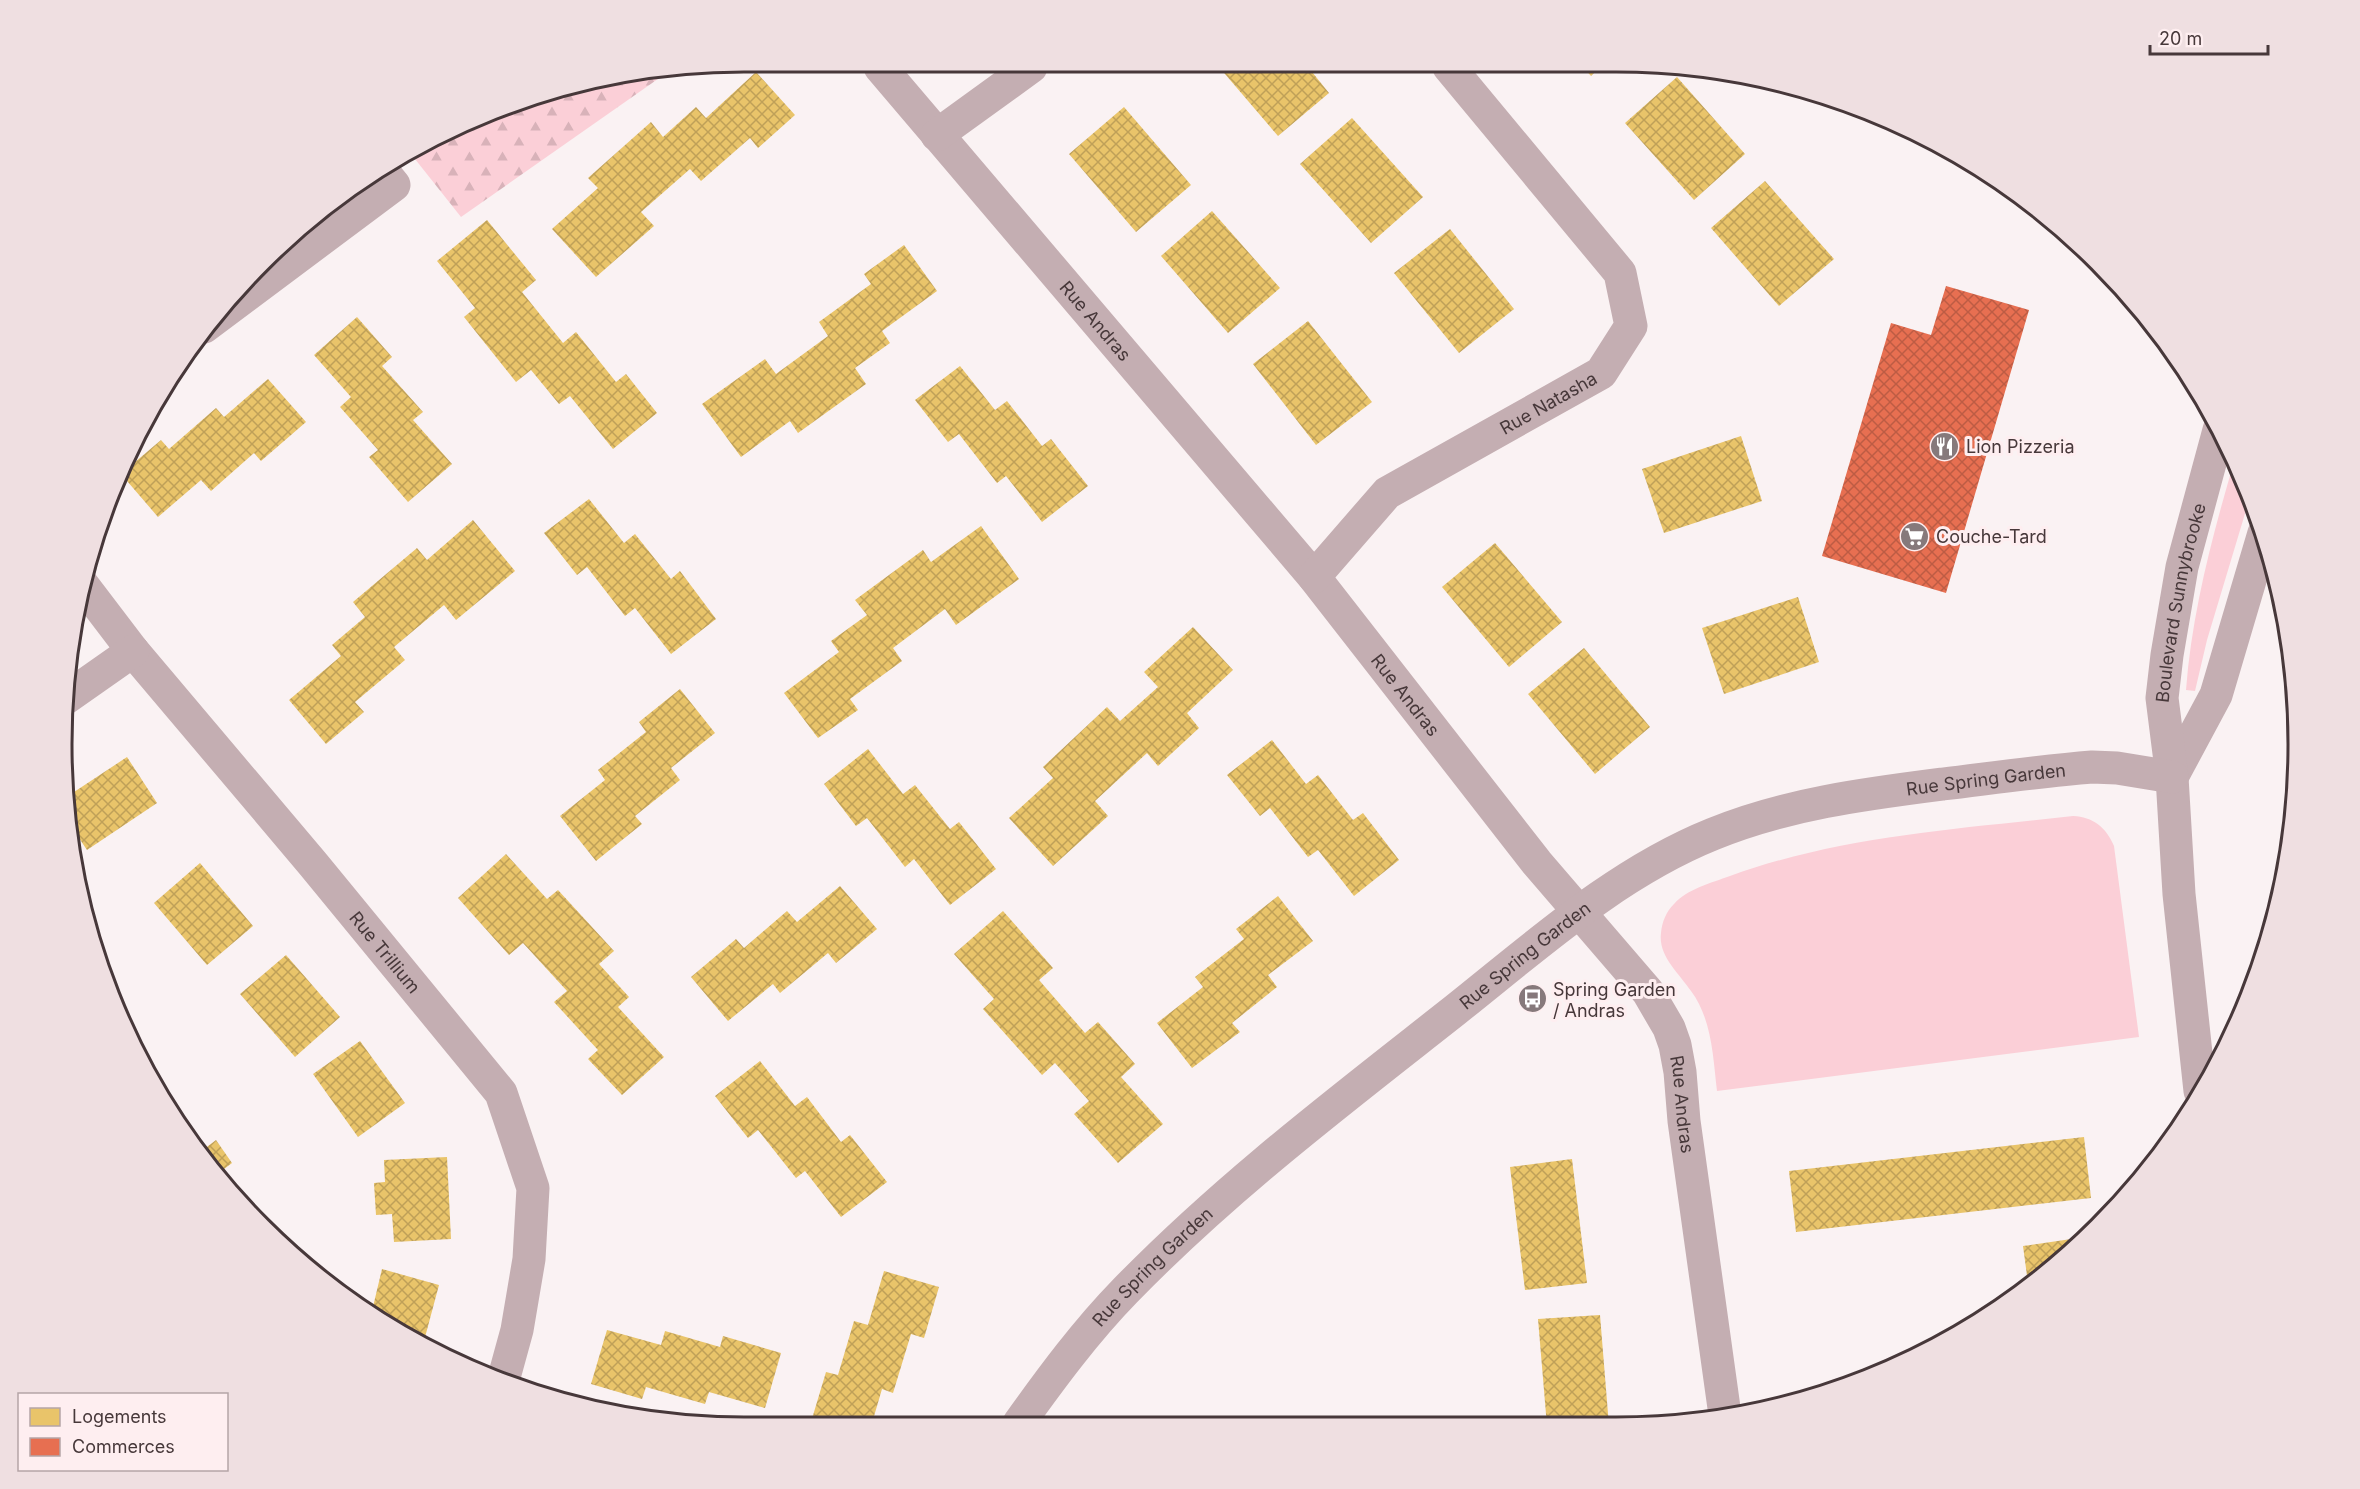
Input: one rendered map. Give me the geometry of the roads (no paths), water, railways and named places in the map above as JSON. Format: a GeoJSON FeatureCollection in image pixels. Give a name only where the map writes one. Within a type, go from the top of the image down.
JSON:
{"type":"FeatureCollection","features":[{"type":"Feature","properties":{"kind":"street","name":"Rue Andras"},"geometry":{"type":"LineString","coordinates":[[884,72],[1314,577],[1537,863],[1648,992],[1669,1028],[1675,1045],[1724,1408]]}},
{"type":"Feature","properties":{"kind":"street"},"geometry":{"type":"LineString","coordinates":[[938,135],[1024,72]]}},
{"type":"Feature","properties":{"kind":"street","name":"Rue Natasha"},"geometry":{"type":"LineString","coordinates":[[1314,577],[1387,494],[1601,373],[1631,326],[1620,273],[1453,72]]}},
{"type":"Feature","properties":{"kind":"street"},"geometry":{"type":"LineString","coordinates":[[239,300],[394,185],[386,176]]}},
{"type":"Feature","properties":{"kind":"street","name":"Boulevard Sunnybrooke"},"geometry":{"type":"LineString","coordinates":[[2199,1079],[2180,894],[2172,777],[2162,698],[2182,567],[2216,441]]}},
{"type":"Feature","properties":{"kind":"street"},"geometry":{"type":"LineString","coordinates":[[2172,777],[2216,695],[2259,550]]}},
{"type":"Feature","properties":{"kind":"street","name":"Rue Trillium"},"geometry":{"type":"LineString","coordinates":[[89,594],[133,651],[501,1093],[533,1188],[529,1259],[516,1330],[505,1373]]}},
{"type":"Feature","properties":{"kind":"street"},"geometry":{"type":"LineString","coordinates":[[74,692],[133,651]]}},
{"type":"Feature","properties":{"kind":"street","name":"Rue Spring Garden"},"geometry":{"type":"LineString","coordinates":[[1024,1417],[1087,1334],[1124,1292],[1214,1205],[1316,1120],[1630,876],[1684,846],[1738,824],[1793,808],[1869,793],[2081,768],[2117,768],[2172,777]]}},
{"type":"Feature","properties":{"kind":"place","name":"Lion Pizzeria"},"geometry":{"type":"Point","coordinates":[1945,446]}},
{"type":"Feature","properties":{"kind":"place","name":"Couche-Tard"},"geometry":{"type":"Point","coordinates":[1915,536]}},
{"type":"Feature","properties":{"kind":"place","name":"Spring Garden / Andras"},"geometry":{"type":"Point","coordinates":[1532,999]}}]}
